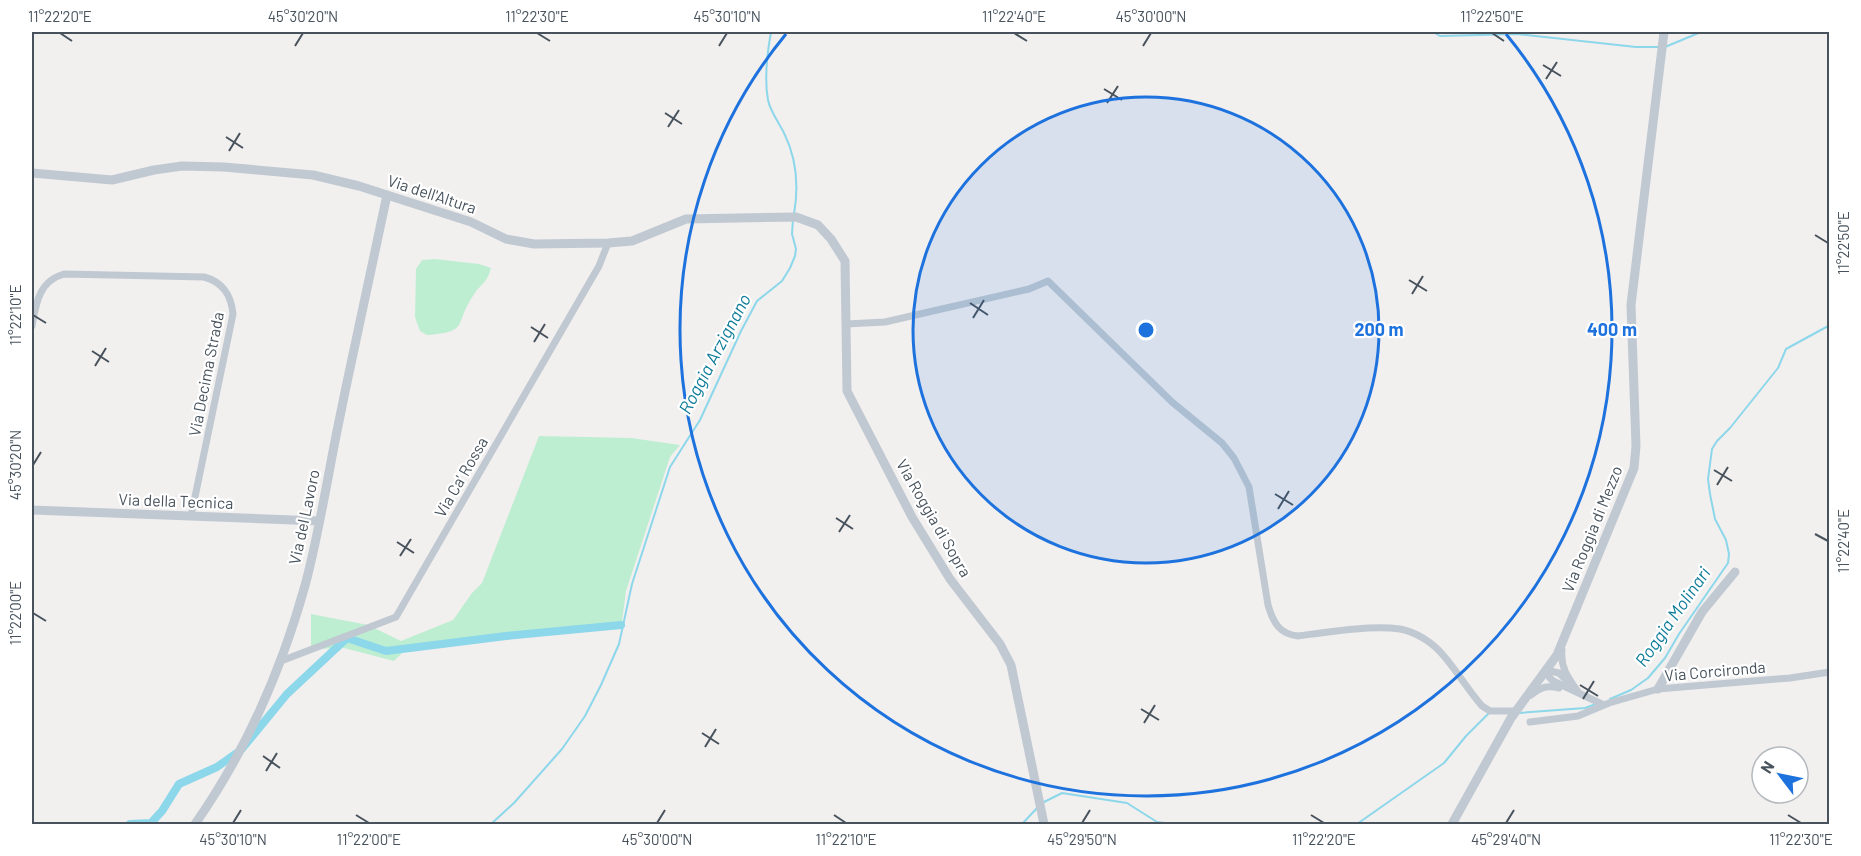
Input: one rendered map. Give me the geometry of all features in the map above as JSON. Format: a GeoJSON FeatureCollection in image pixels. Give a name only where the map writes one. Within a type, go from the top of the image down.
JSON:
{"type":"FeatureCollection","features":[{"type":"Feature","properties":{"kind":"street","name":"Via Roggia di Mezzo"},"geometry":{"type":"LineString","coordinates":[[1452,825],[1517,711],[1557,655],[1634,468],[1636,446],[1631,305],[1664,32]]}},
{"type":"Feature","properties":{"kind":"street","name":"Via dell'Altura"},"geometry":{"type":"LineString","coordinates":[[32,173],[112,180],[171,167],[224,167],[313,175],[387,195],[471,222],[506,240],[534,244],[632,241],[686,219],[796,217],[818,225]]}},
{"type":"Feature","properties":{"kind":"street","name":"Via del Lavoro"},"geometry":{"type":"LineString","coordinates":[[195,825],[244,747],[265,703],[306,581],[387,195]]}},
{"type":"Feature","properties":{"kind":"street","name":"Via Roggia di Sopra"},"geometry":{"type":"LineString","coordinates":[[818,225],[831,239],[845,261],[847,391],[912,517],[950,579],[1000,644],[1011,665],[1044,825]]}},
{"type":"Feature","properties":{"kind":"street","name":"Via Ca' Rossa"},"geometry":{"type":"LineString","coordinates":[[281,661],[396,616],[599,266],[608,243]]}},
{"type":"Feature","properties":{"kind":"street","name":"Via Decima Strada"},"geometry":{"type":"LineString","coordinates":[[32,326],[36,302],[42,289],[54,277],[64,274],[204,277],[215,280],[225,288],[232,300],[233,314],[191,516]]}},
{"type":"Feature","properties":{"kind":"street"},"geometry":{"type":"LineString","coordinates":[[846,324],[885,322],[1029,289],[1048,281],[1172,402],[1222,443],[1234,458],[1250,487],[1268,605],[1273,621],[1281,631],[1288,635],[1298,636],[1375,629],[1399,629],[1411,632],[1422,637],[1443,654],[1482,706],[1490,711],[1517,711],[1542,687],[1550,686],[1579,693],[1604,705]]}},
{"type":"Feature","properties":{"kind":"street","name":"Via della Tecnica"},"geometry":{"type":"LineString","coordinates":[[32,510],[319,521]]}},
{"type":"Feature","properties":{"kind":"street"},"geometry":{"type":"LineString","coordinates":[[1658,689],[1702,612],[1735,572]]}},
{"type":"Feature","properties":{"kind":"street"},"geometry":{"type":"LineString","coordinates":[[1563,641],[1561,657],[1563,668],[1579,693]]}},
{"type":"Feature","properties":{"kind":"street"},"geometry":{"type":"LineString","coordinates":[[1546,670],[1559,673],[1579,693]]}},
{"type":"Feature","properties":{"kind":"street","name":"Via Corcironda"},"geometry":{"type":"LineString","coordinates":[[1530,722],[1578,716],[1604,705],[1658,689],[1790,678],[1830,672]]}},
{"type":"Feature","properties":{"kind":"green space"},"geometry":{"type":"Polygon","coordinates":[[[435,259],[479,264],[491,268],[467,306],[459,325],[450,332],[427,335],[420,331],[415,317],[416,269],[422,260],[435,259]]]}},
{"type":"Feature","properties":{"kind":"green space"},"geometry":{"type":"Polygon","coordinates":[[[539,436],[631,438],[680,445],[670,457],[626,591],[621,629],[552,631],[404,651],[394,661],[344,648],[311,649],[311,614],[368,625],[401,641],[453,620],[482,583],[539,436]]]}},
{"type":"Feature","properties":{"kind":"waterway","name":"Roggia Arzignano"},"geometry":{"type":"LineString","coordinates":[[771,32],[766,66],[768,100],[792,153],[796,182],[794,214]]}},
{"type":"Feature","properties":{"kind":"waterway","name":"Roggia Arzignano"},"geometry":{"type":"LineString","coordinates":[[1433,32],[1440,36],[1517,34],[1636,47],[1659,47]]}},
{"type":"Feature","properties":{"kind":"waterway","name":"Roggia Arzignano"},"geometry":{"type":"LineString","coordinates":[[1665,47],[1701,32]]}},
{"type":"Feature","properties":{"kind":"waterway","name":"Roggia Arzignano"},"geometry":{"type":"LineString","coordinates":[[491,824],[514,803],[562,749],[585,716],[601,685],[619,644],[632,584],[670,467],[700,420],[757,301],[782,281],[790,268],[796,249],[792,234],[793,219]]}},
{"type":"Feature","properties":{"kind":"waterway","name":"Roggia Molinari"},"geometry":{"type":"LineString","coordinates":[[1610,699],[1631,690],[1648,678],[1665,658],[1728,563],[1726,540],[1715,519],[1710,494],[1708,479],[1712,449],[1778,368],[1786,349],[1830,325]]}},
{"type":"Feature","properties":{"kind":"waterway","name":"Roggia Arzignano"},"geometry":{"type":"LineString","coordinates":[[130,824],[151,823],[162,811],[179,784],[217,767],[241,750],[287,694],[347,638],[386,651],[621,625]]}},
{"type":"Feature","properties":{"kind":"waterway","name":"Roggia Molinari"},"geometry":{"type":"LineString","coordinates":[[1519,713],[1585,708],[1596,704]]}},
{"type":"Feature","properties":{"kind":"waterway","name":"Roggia Molinari"},"geometry":{"type":"LineString","coordinates":[[1357,824],[1444,763],[1489,713]]}},
{"type":"Feature","properties":{"kind":"waterway","name":"Roggia Molinari"},"geometry":{"type":"LineString","coordinates":[[1042,803],[1062,793],[1127,803],[1157,822],[1173,824]]}},
{"type":"Feature","properties":{"kind":"waterway","name":"Roggia Molinari"},"geometry":{"type":"LineString","coordinates":[[1022,824],[1038,807]]}}]}
